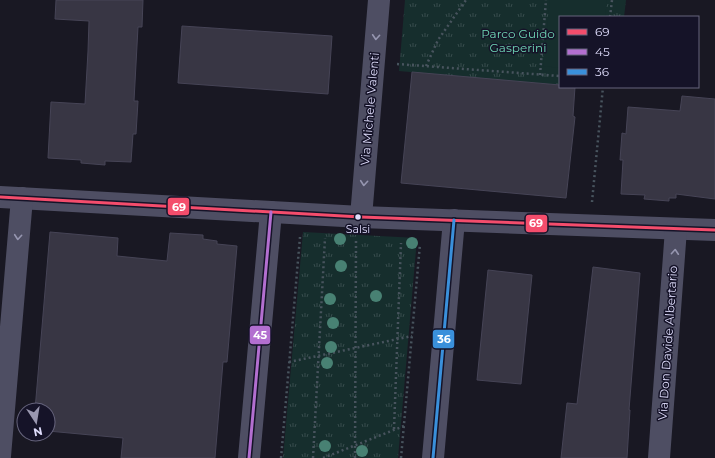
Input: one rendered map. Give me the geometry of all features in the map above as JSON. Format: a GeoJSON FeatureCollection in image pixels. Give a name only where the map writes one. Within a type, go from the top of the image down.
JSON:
{"type":"FeatureCollection","features":[{"type":"Feature","properties":{"kind":"street","name":"Via Michele Valenti"},"geometry":{"type":"LineString","coordinates":[[362,217],[379,0]]}},
{"type":"Feature","properties":{"kind":"street"},"geometry":{"type":"LineString","coordinates":[[0,197],[362,217],[715,230]]}},
{"type":"Feature","properties":{"kind":"street"},"geometry":{"type":"LineString","coordinates":[[0,456],[22,198]]}},
{"type":"Feature","properties":{"kind":"street"},"geometry":{"type":"LineString","coordinates":[[249,458],[271,212]]}},
{"type":"Feature","properties":{"kind":"street"},"geometry":{"type":"LineString","coordinates":[[433,458],[454,220]]}},
{"type":"Feature","properties":{"kind":"street","name":"Via Don Davide Albertario"},"geometry":{"type":"LineString","coordinates":[[659,458],[676,229]]}},
{"type":"Feature","properties":{"kind":"path"},"geometry":{"type":"LineString","coordinates":[[426,66],[438,40],[466,0]]}},
{"type":"Feature","properties":{"kind":"path"},"geometry":{"type":"LineString","coordinates":[[540,74],[546,0]]}},
{"type":"Feature","properties":{"kind":"path"},"geometry":{"type":"LineString","coordinates":[[610,16],[612,0]]}},
{"type":"Feature","properties":{"kind":"path"},"geometry":{"type":"LineString","coordinates":[[391,64],[559,76]]}},
{"type":"Feature","properties":{"kind":"path"},"geometry":{"type":"LineString","coordinates":[[590,226],[603,88]]}},
{"type":"Feature","properties":{"kind":"path"},"geometry":{"type":"LineString","coordinates":[[281,458],[300,236]]}},
{"type":"Feature","properties":{"kind":"path"},"geometry":{"type":"LineString","coordinates":[[313,458],[325,238]]}},
{"type":"Feature","properties":{"kind":"path"},"geometry":{"type":"LineString","coordinates":[[355,458],[356,240]]}},
{"type":"Feature","properties":{"kind":"path"},"geometry":{"type":"LineString","coordinates":[[394,430],[401,242]]}},
{"type":"Feature","properties":{"kind":"path"},"geometry":{"type":"LineString","coordinates":[[401,458],[420,243]]}},
{"type":"Feature","properties":{"kind":"path"},"geometry":{"type":"LineString","coordinates":[[289,362],[412,336]]}},
{"type":"Feature","properties":{"kind":"path"},"geometry":{"type":"LineString","coordinates":[[323,458],[404,426]]}},
{"type":"Feature","properties":{"kind":"green space","name":"Parco Guido Gasperini"},"geometry":{"type":"Polygon","coordinates":[[[405,0],[626,0],[624,16],[559,16],[559,85],[399,71],[405,0]]]}},
{"type":"Feature","properties":{"kind":"green space"},"geometry":{"type":"Polygon","coordinates":[[[550,0],[607,0],[605,16],[559,16],[559,68],[543,66],[550,0]]]}},
{"type":"Feature","properties":{"kind":"green space"},"geometry":{"type":"Polygon","coordinates":[[[303,232],[417,238],[398,458],[283,458],[303,232]]]}},
{"type":"Feature","properties":{"kind":"building"},"geometry":{"type":"Polygon","coordinates":[[[56,0],[143,0],[142,27],[138,27],[134,101],[138,101],[136,134],[133,134],[131,162],[105,161],[105,165],[81,163],[81,160],[48,158],[51,102],[85,104],[88,51],[89,21],[55,19],[56,0]]]}},
{"type":"Feature","properties":{"kind":"building"},"geometry":{"type":"Polygon","coordinates":[[[182,26],[332,36],[328,94],[178,83],[182,26]]]}},
{"type":"Feature","properties":{"kind":"building"},"geometry":{"type":"Polygon","coordinates":[[[412,72],[559,85],[559,88],[575,88],[573,116],[575,117],[566,198],[401,183],[412,72]]]}},
{"type":"Feature","properties":{"kind":"building"},"geometry":{"type":"Polygon","coordinates":[[[682,96],[715,99],[715,199],[676,194],[676,198],[669,198],[669,201],[644,199],[645,195],[621,194],[623,160],[620,160],[622,133],[626,134],[628,107],[680,111],[682,96]]]}},
{"type":"Feature","properties":{"kind":"building"},"geometry":{"type":"Polygon","coordinates":[[[50,232],[118,238],[117,256],[167,261],[170,233],[203,235],[203,239],[217,241],[217,244],[237,246],[227,362],[223,362],[215,458],[121,458],[123,438],[56,432],[56,402],[36,402],[50,232]]]}},
{"type":"Feature","properties":{"kind":"building"},"geometry":{"type":"Polygon","coordinates":[[[593,267],[640,273],[629,410],[627,458],[561,458],[567,403],[577,404],[593,267]]]}},
{"type":"Feature","properties":{"kind":"building"},"geometry":{"type":"Polygon","coordinates":[[[488,270],[532,275],[521,384],[477,380],[488,270]]]}},
{"type":"Feature","properties":{"kind":"transit line","name":"69"},"geometry":{"type":"LineString","coordinates":[[0,197],[361,217],[715,230]]}},
{"type":"Feature","properties":{"kind":"transit line","name":"45"},"geometry":{"type":"LineString","coordinates":[[249,458],[271,212]]}},
{"type":"Feature","properties":{"kind":"transit line","name":"36"},"geometry":{"type":"LineString","coordinates":[[433,458],[454,220]]}},
{"type":"Feature","properties":{"kind":"place","name":"Salsi"},"geometry":{"type":"Point","coordinates":[358,217]}}]}
